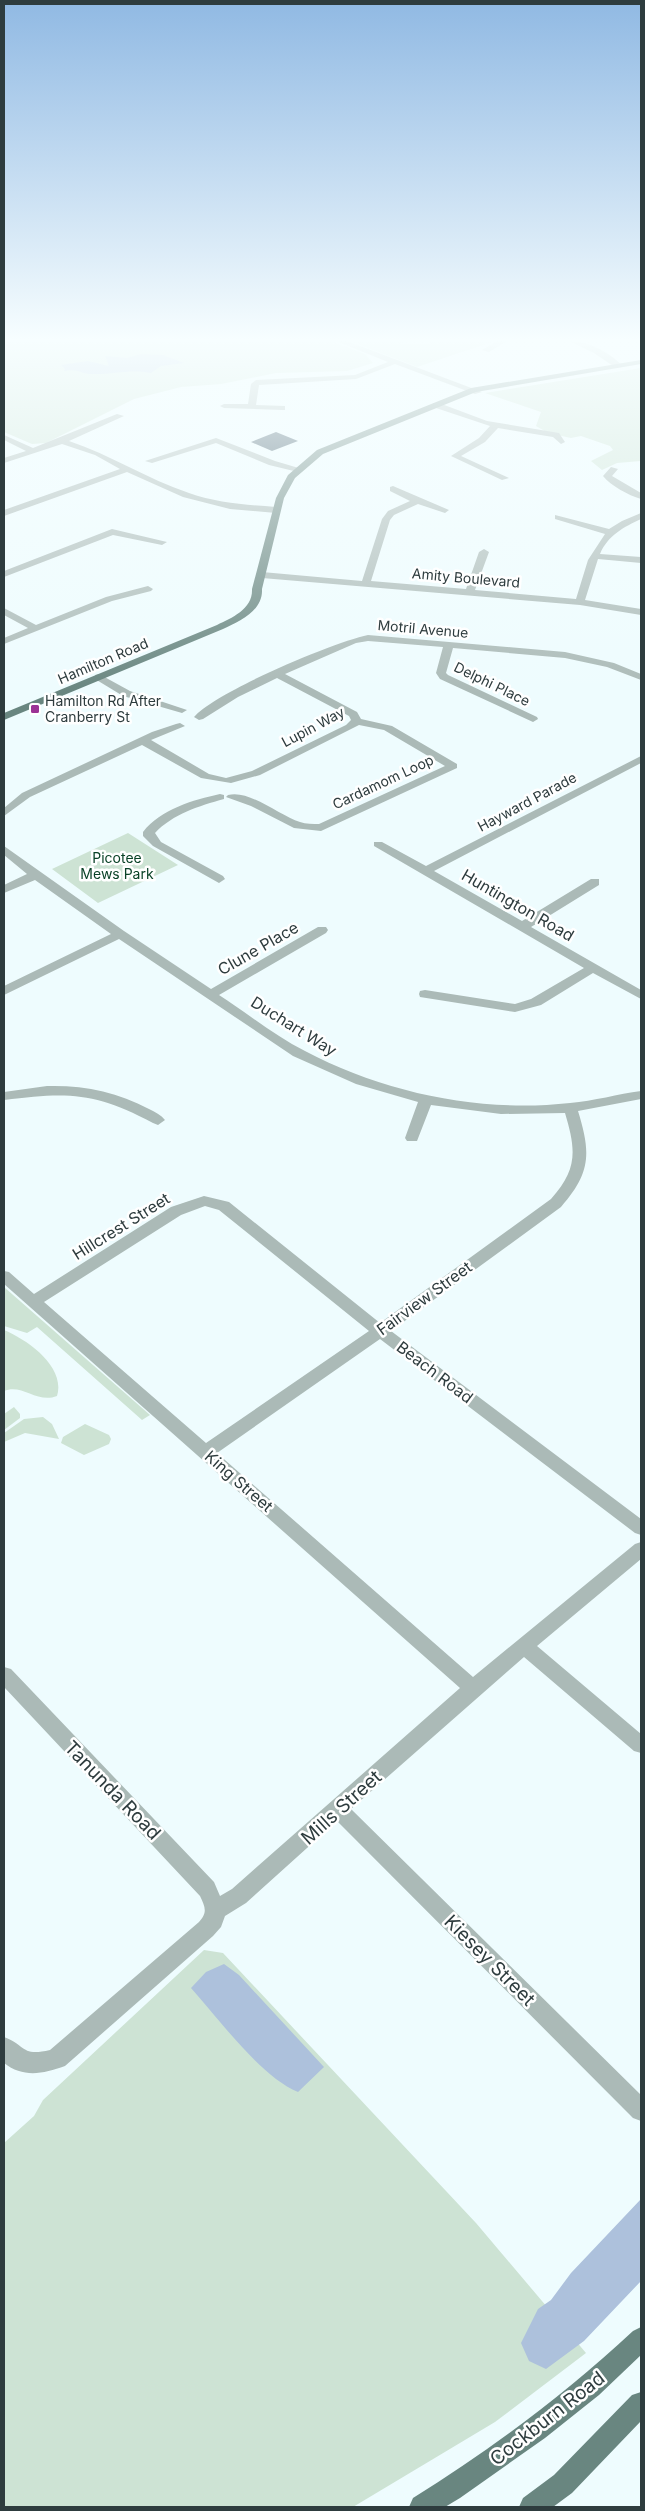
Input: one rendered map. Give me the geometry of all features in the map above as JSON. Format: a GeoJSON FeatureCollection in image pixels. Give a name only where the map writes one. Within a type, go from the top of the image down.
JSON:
{"type":"FeatureCollection","features":[{"type":"Feature","properties":{"kind":"main road","name":"Hamilton Road"},"geometry":{"type":"LineString","coordinates":[[4,717],[229,623],[257,598],[257,589],[262,577],[276,510],[288,481],[298,469],[312,458]]}},
{"type":"Feature","properties":{"kind":"main road","name":"Cockburn Road"},"geometry":{"type":"LineString","coordinates":[[422,2507],[535,2432],[615,2365],[641,2339]]}},
{"type":"Feature","properties":{"kind":"main road"},"geometry":{"type":"LineString","coordinates":[[532,2507],[563,2484],[641,2404]]}},
{"type":"Feature","properties":{"kind":"street"},"geometry":{"type":"LineString","coordinates":[[107,458],[126,469],[200,500],[230,506],[276,510]]}},
{"type":"Feature","properties":{"kind":"street"},"geometry":{"type":"LineString","coordinates":[[149,461],[157,458]]}},
{"type":"Feature","properties":{"kind":"street"},"geometry":{"type":"LineString","coordinates":[[260,458],[298,469]]}},
{"type":"Feature","properties":{"kind":"street"},"geometry":{"type":"LineString","coordinates":[[460,458],[505,478]]}},
{"type":"Feature","properties":{"kind":"street"},"geometry":{"type":"LineString","coordinates":[[4,512],[126,469]]}},
{"type":"Feature","properties":{"kind":"street"},"geometry":{"type":"LineString","coordinates":[[614,469],[608,476],[613,482],[641,496]]}},
{"type":"Feature","properties":{"kind":"street"},"geometry":{"type":"LineString","coordinates":[[393,489],[417,501],[444,510]]}},
{"type":"Feature","properties":{"kind":"street"},"geometry":{"type":"LineString","coordinates":[[366,583],[386,520],[391,513],[417,501]]}},
{"type":"Feature","properties":{"kind":"street"},"geometry":{"type":"LineString","coordinates":[[580,602],[600,542],[609,532],[641,516]]}},
{"type":"Feature","properties":{"kind":"street"},"geometry":{"type":"LineString","coordinates":[[558,517],[609,532]]}},
{"type":"Feature","properties":{"kind":"street"},"geometry":{"type":"LineString","coordinates":[[4,574],[112,532],[162,542]]}},
{"type":"Feature","properties":{"kind":"street"},"geometry":{"type":"LineString","coordinates":[[470,592],[484,552]]}},
{"type":"Feature","properties":{"kind":"street"},"geometry":{"type":"LineString","coordinates":[[595,556],[641,560]]}},
{"type":"Feature","properties":{"kind":"street","name":"Amity Boulevard"},"geometry":{"type":"LineString","coordinates":[[262,577],[366,583],[580,602],[641,612]]}},
{"type":"Feature","properties":{"kind":"street"},"geometry":{"type":"LineString","coordinates":[[4,641],[109,599],[148,589]]}},
{"type":"Feature","properties":{"kind":"street"},"geometry":{"type":"LineString","coordinates":[[4,611],[36,628]]}},
{"type":"Feature","properties":{"kind":"street","name":"Motril Avenue"},"geometry":{"type":"LineString","coordinates":[[190,713],[213,707],[360,639],[384,638],[580,658],[610,665],[641,677]]}},
{"type":"Feature","properties":{"kind":"street","name":"Delphi Place"},"geometry":{"type":"LineString","coordinates":[[449,645],[441,672],[444,677],[533,719]]}},
{"type":"Feature","properties":{"kind":"street","name":"Lupin Way"},"geometry":{"type":"LineString","coordinates":[[216,782],[256,773],[350,727],[357,721],[353,714],[279,675]]}},
{"type":"Feature","properties":{"kind":"street"},"geometry":{"type":"LineString","coordinates":[[100,677],[116,690],[190,713]]}},
{"type":"Feature","properties":{"kind":"street"},"geometry":{"type":"LineString","coordinates":[[87,683],[114,694],[152,705],[180,726]]}},
{"type":"Feature","properties":{"kind":"street"},"geometry":{"type":"LineString","coordinates":[[156,734],[169,718],[190,713]]}},
{"type":"Feature","properties":{"kind":"street"},"geometry":{"type":"LineString","coordinates":[[4,813],[26,795],[156,734],[180,726],[194,724],[190,713]]}},
{"type":"Feature","properties":{"kind":"street","name":"Cardamom Loop"},"geometry":{"type":"LineString","coordinates":[[234,792],[298,826],[321,828],[398,790],[453,766],[388,728],[357,721]]}},
{"type":"Feature","properties":{"kind":"street"},"geometry":{"type":"LineString","coordinates":[[144,741],[234,792]]}},
{"type":"Feature","properties":{"kind":"street","name":"Hayward Parade"},"geometry":{"type":"LineString","coordinates":[[426,872],[641,759]]}},
{"type":"Feature","properties":{"kind":"street","name":"Lupin Way"},"geometry":{"type":"LineString","coordinates":[[234,792],[256,773]]}},
{"type":"Feature","properties":{"kind":"street"},"geometry":{"type":"LineString","coordinates":[[216,782],[234,792]]}},
{"type":"Feature","properties":{"kind":"street"},"geometry":{"type":"LineString","coordinates":[[199,802],[216,782]]}},
{"type":"Feature","properties":{"kind":"street"},"geometry":{"type":"LineString","coordinates":[[219,879],[157,844],[149,836],[152,828],[199,802],[234,792]]}},
{"type":"Feature","properties":{"kind":"street","name":"Huntington Road"},"geometry":{"type":"LineString","coordinates":[[378,844],[594,967],[638,988]]}},
{"type":"Feature","properties":{"kind":"street","name":"Duchart Way"},"geometry":{"type":"LineString","coordinates":[[4,849],[12,858],[120,934],[322,1066],[380,1088],[426,1100],[492,1107],[570,1108],[641,1095]]}},
{"type":"Feature","properties":{"kind":"street"},"geometry":{"type":"LineString","coordinates":[[4,889],[36,875]]}},
{"type":"Feature","properties":{"kind":"street"},"geometry":{"type":"LineString","coordinates":[[523,926],[596,882]]}},
{"type":"Feature","properties":{"kind":"street","name":"Clune Place"},"geometry":{"type":"LineString","coordinates":[[211,994],[322,930]]}},
{"type":"Feature","properties":{"kind":"street"},"geometry":{"type":"LineString","coordinates":[[4,991],[120,934]]}},
{"type":"Feature","properties":{"kind":"street"},"geometry":{"type":"LineString","coordinates":[[425,994],[515,1008],[536,1002],[594,967]]}},
{"type":"Feature","properties":{"kind":"street"},"geometry":{"type":"LineString","coordinates":[[4,1096],[41,1091],[77,1090],[96,1093],[128,1103],[158,1120]]}},
{"type":"Feature","properties":{"kind":"street"},"geometry":{"type":"LineString","coordinates":[[412,1138],[426,1100]]}},
{"type":"Feature","properties":{"kind":"street","name":"Fairview Street"},"geometry":{"type":"LineString","coordinates":[[206,1452],[380,1331],[556,1204],[565,1194],[578,1172],[582,1153],[570,1108]]}},
{"type":"Feature","properties":{"kind":"street","name":"Hillcrest Street"},"geometry":{"type":"LineString","coordinates":[[33,1302],[185,1206],[204,1201],[232,1210]]}},
{"type":"Feature","properties":{"kind":"street","name":"Beach Road"},"geometry":{"type":"LineString","coordinates":[[232,1210],[380,1331],[641,1528]]}},
{"type":"Feature","properties":{"kind":"street","name":"King Street"},"geometry":{"type":"LineString","coordinates":[[4,1276],[473,1688]]}},
{"type":"Feature","properties":{"kind":"street","name":"Mills Street"},"geometry":{"type":"LineString","coordinates":[[4,2048],[17,2060],[43,2063],[57,2058],[206,1929],[214,1920],[216,1910],[239,1896],[339,1810],[473,1688],[525,1647],[641,1549]]}},
{"type":"Feature","properties":{"kind":"street"},"geometry":{"type":"LineString","coordinates":[[525,1647],[641,1745]]}},
{"type":"Feature","properties":{"kind":"street","name":"Tanunda Road"},"geometry":{"type":"LineString","coordinates":[[4,1675],[207,1889],[216,1910]]}},
{"type":"Feature","properties":{"kind":"street","name":"Kiesey Street"},"geometry":{"type":"LineString","coordinates":[[339,1810],[641,2110]]}},
{"type":"Feature","properties":{"kind":"green space"},"geometry":{"type":"Polygon","coordinates":[[[597,458],[641,458],[641,461],[617,463],[602,470],[591,461],[597,458]]]}},
{"type":"Feature","properties":{"kind":"green space","name":"Picotee Mews Park"},"geometry":{"type":"Polygon","coordinates":[[[128,833],[178,865],[98,903],[52,869],[128,833]]]}},
{"type":"Feature","properties":{"kind":"green space"},"geometry":{"type":"Polygon","coordinates":[[[4,1287],[150,1415],[142,1420],[37,1327],[27,1333],[4,1326],[4,1287]]]}},
{"type":"Feature","properties":{"kind":"green space"},"geometry":{"type":"Polygon","coordinates":[[[4,1330],[24,1340],[51,1365],[58,1385],[57,1396],[50,1398],[36,1396],[11,1389],[4,1391],[4,1330]]]}},
{"type":"Feature","properties":{"kind":"green space"},"geometry":{"type":"Polygon","coordinates":[[[14,1407],[20,1414],[20,1418],[4,1430],[4,1414],[14,1407]]]}},
{"type":"Feature","properties":{"kind":"green space"},"geometry":{"type":"Polygon","coordinates":[[[43,1417],[52,1424],[59,1439],[25,1433],[4,1442],[4,1433],[24,1419],[43,1417]]]}},
{"type":"Feature","properties":{"kind":"green space"},"geometry":{"type":"Polygon","coordinates":[[[85,1424],[109,1435],[111,1439],[109,1444],[84,1455],[61,1443],[63,1437],[85,1424]]]}},
{"type":"Feature","properties":{"kind":"green space"},"geometry":{"type":"Polygon","coordinates":[[[204,1950],[223,1953],[476,2223],[586,2353],[495,2422],[353,2507],[4,2507],[4,2143],[34,2116],[43,2100],[204,1950]]]}},
{"type":"Feature","properties":{"kind":"water"},"geometry":{"type":"Polygon","coordinates":[[[224,1964],[239,1975],[324,2067],[298,2092],[269,2073],[255,2060],[191,1988],[206,1972],[224,1964]]]}},
{"type":"Feature","properties":{"kind":"water"},"geometry":{"type":"Polygon","coordinates":[[[641,2199],[641,2281],[584,2341],[546,2369],[529,2361],[521,2343],[538,2309],[551,2300],[571,2273],[641,2199]]]}},
{"type":"Feature","properties":{"kind":"place","name":"Hamilton Rd After Cranberry St"},"geometry":{"type":"Point","coordinates":[35,709]}}]}
